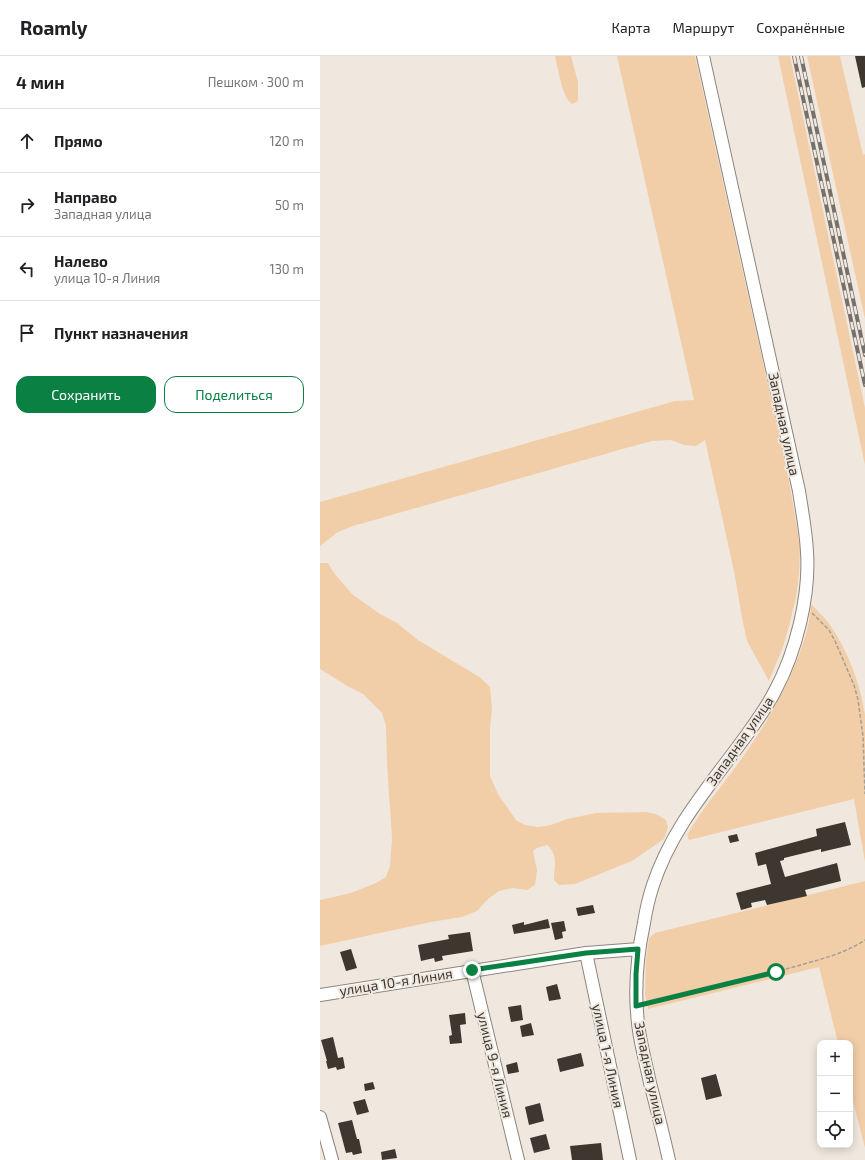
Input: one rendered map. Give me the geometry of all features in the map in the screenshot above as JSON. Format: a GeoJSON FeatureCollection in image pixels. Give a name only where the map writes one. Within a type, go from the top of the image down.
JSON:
{"type":"FeatureCollection","features":[{"type":"Feature","properties":{"kind":"street","name":"Западная улица"},"geometry":{"type":"LineString","coordinates":[[669,1160],[641,1043],[636,1006],[638,949],[647,906],[662,862],[682,822],[702,793],[748,734],[776,690],[794,644],[804,604],[807,554],[805,528],[799,491],[703,56]]}},
{"type":"Feature","properties":{"kind":"street","name":"улица 10-я Линия"},"geometry":{"type":"LineString","coordinates":[[320,994],[586,953],[638,949]]}},
{"type":"Feature","properties":{"kind":"street","name":"улица 1-я Линия"},"geometry":{"type":"LineString","coordinates":[[586,953],[630,1160]]}},
{"type":"Feature","properties":{"kind":"street","name":"улица 9-я Линия"},"geometry":{"type":"LineString","coordinates":[[472,970],[518,1160]]}},
{"type":"Feature","properties":{"kind":"street"},"geometry":{"type":"LineString","coordinates":[[320,1117],[332,1160]]}},
{"type":"Feature","properties":{"kind":"path"},"geometry":{"type":"LineString","coordinates":[[804,604],[829,630],[854,685],[858,700],[863,736],[865,794]]}},
{"type":"Feature","properties":{"kind":"path"},"geometry":{"type":"LineString","coordinates":[[636,1006],[776,972],[835,955],[846,951],[865,940]]}},
{"type":"Feature","properties":{"kind":"shaded area"},"geometry":{"type":"Polygon","coordinates":[[[555,56],[571,56],[578,82],[578,101],[572,104],[563,89],[555,56]]]}},
{"type":"Feature","properties":{"kind":"shaded area"},"geometry":{"type":"Polygon","coordinates":[[[617,56],[695,56],[787,471],[800,549],[796,598],[783,647],[769,681],[747,641],[734,571],[705,440],[696,446],[684,445],[671,440],[652,441],[626,448],[353,526],[338,532],[320,546],[320,502],[675,401],[694,400],[617,56]]]}},
{"type":"Feature","properties":{"kind":"shaded area"},"geometry":{"type":"Polygon","coordinates":[[[778,56],[790,56],[865,408],[865,465],[778,56]]]}},
{"type":"Feature","properties":{"kind":"shaded area"},"geometry":{"type":"Polygon","coordinates":[[[807,56],[840,56],[863,155],[865,154],[865,319],[807,56]]]}},
{"type":"Feature","properties":{"kind":"shaded area"},"geometry":{"type":"Polygon","coordinates":[[[320,563],[328,563],[334,573],[352,594],[380,614],[397,623],[418,640],[481,678],[490,687],[492,709],[490,728],[490,776],[498,794],[516,820],[525,825],[538,827],[596,813],[646,812],[656,814],[666,820],[668,828],[664,839],[632,861],[575,884],[559,885],[554,880],[555,861],[551,849],[547,845],[537,848],[533,851],[537,870],[535,885],[527,890],[513,888],[499,891],[488,899],[477,911],[462,917],[431,922],[320,946],[320,900],[351,893],[376,883],[386,877],[390,866],[392,838],[386,726],[382,713],[363,694],[320,669],[320,563]]]}},
{"type":"Feature","properties":{"kind":"shaded area"},"geometry":{"type":"Polygon","coordinates":[[[811,604],[828,622],[842,645],[857,680],[863,704],[865,715],[865,862],[854,799],[689,840],[687,835],[693,825],[750,746],[778,700],[794,668],[806,634],[811,604]]]}},
{"type":"Feature","properties":{"kind":"shaded area"},"geometry":{"type":"Polygon","coordinates":[[[865,881],[865,1148],[853,1101],[853,1040],[837,1040],[819,967],[648,1009],[645,995],[646,961],[649,938],[655,933],[865,881]]]}},
{"type":"Feature","properties":{"kind":"building"},"geometry":{"type":"Polygon","coordinates":[[[855,56],[865,56],[865,87],[862,88],[855,56]]]}},
{"type":"Feature","properties":{"kind":"building"},"geometry":{"type":"Polygon","coordinates":[[[845,822],[851,845],[821,852],[821,849],[784,858],[784,860],[780,861],[785,877],[837,863],[841,881],[805,890],[807,896],[767,905],[765,900],[751,903],[752,907],[741,910],[736,893],[771,884],[766,864],[758,866],[755,853],[817,836],[816,829],[845,822]]]}},
{"type":"Feature","properties":{"kind":"building"},"geometry":{"type":"Polygon","coordinates":[[[737,834],[739,841],[730,843],[728,836],[737,834]]]}},
{"type":"Feature","properties":{"kind":"building"},"geometry":{"type":"Polygon","coordinates":[[[593,905],[595,913],[578,916],[576,908],[593,905]]]}},
{"type":"Feature","properties":{"kind":"building"},"geometry":{"type":"Polygon","coordinates":[[[548,919],[550,928],[514,934],[512,925],[524,922],[524,925],[548,919]]]}},
{"type":"Feature","properties":{"kind":"building"},"geometry":{"type":"Polygon","coordinates":[[[564,921],[566,931],[562,932],[563,938],[555,940],[551,923],[564,921]]]}},
{"type":"Feature","properties":{"kind":"building"},"geometry":{"type":"Polygon","coordinates":[[[470,932],[473,951],[442,956],[443,960],[435,962],[434,958],[421,961],[418,945],[449,939],[448,935],[470,932]]]}},
{"type":"Feature","properties":{"kind":"building"},"geometry":{"type":"Polygon","coordinates":[[[351,949],[357,968],[346,971],[340,952],[351,949]]]}},
{"type":"Feature","properties":{"kind":"building"},"geometry":{"type":"Polygon","coordinates":[[[557,984],[561,999],[549,1001],[546,987],[557,984]]]}},
{"type":"Feature","properties":{"kind":"building"},"geometry":{"type":"Polygon","coordinates":[[[521,1005],[523,1020],[511,1022],[508,1007],[521,1005]]]}},
{"type":"Feature","properties":{"kind":"building"},"geometry":{"type":"Polygon","coordinates":[[[465,1013],[466,1024],[460,1025],[462,1043],[450,1044],[449,1036],[452,1035],[449,1015],[465,1013]]]}},
{"type":"Feature","properties":{"kind":"building"},"geometry":{"type":"Polygon","coordinates":[[[531,1023],[534,1035],[522,1037],[520,1026],[531,1023]]]}},
{"type":"Feature","properties":{"kind":"building"},"geometry":{"type":"Polygon","coordinates":[[[333,1037],[338,1058],[343,1057],[345,1068],[337,1070],[336,1067],[328,1069],[321,1040],[333,1037]]]}},
{"type":"Feature","properties":{"kind":"building"},"geometry":{"type":"Polygon","coordinates":[[[581,1053],[584,1066],[560,1072],[557,1059],[581,1053]]]}},
{"type":"Feature","properties":{"kind":"building"},"geometry":{"type":"Polygon","coordinates":[[[517,1062],[519,1072],[508,1074],[506,1065],[517,1062]]]}},
{"type":"Feature","properties":{"kind":"building"},"geometry":{"type":"Polygon","coordinates":[[[716,1074],[722,1096],[706,1100],[701,1078],[716,1074]]]}},
{"type":"Feature","properties":{"kind":"building"},"geometry":{"type":"Polygon","coordinates":[[[373,1082],[375,1089],[365,1091],[364,1084],[373,1082]]]}},
{"type":"Feature","properties":{"kind":"building"},"geometry":{"type":"Polygon","coordinates":[[[365,1099],[369,1112],[357,1115],[353,1102],[365,1099]]]}},
{"type":"Feature","properties":{"kind":"building"},"geometry":{"type":"Polygon","coordinates":[[[540,1103],[544,1121],[529,1125],[525,1107],[540,1103]]]}},
{"type":"Feature","properties":{"kind":"building"},"geometry":{"type":"Polygon","coordinates":[[[352,1120],[362,1153],[353,1155],[352,1152],[346,1153],[338,1123],[352,1120]]]}},
{"type":"Feature","properties":{"kind":"building"},"geometry":{"type":"Polygon","coordinates":[[[546,1134],[550,1149],[534,1153],[530,1138],[546,1134]]]}},
{"type":"Feature","properties":{"kind":"building"},"geometry":{"type":"Polygon","coordinates":[[[601,1143],[603,1160],[572,1160],[570,1146],[601,1143]]]}},
{"type":"Feature","properties":{"kind":"building"},"geometry":{"type":"Polygon","coordinates":[[[395,1149],[397,1158],[382,1160],[381,1152],[395,1149]]]}},
{"type":"Feature","properties":{"kind":"railway"},"geometry":{"type":"LineString","coordinates":[[794,56],[865,385]]}},
{"type":"Feature","properties":{"kind":"railway"},"geometry":{"type":"LineString","coordinates":[[801,56],[865,355]]}},
{"type":"Feature","properties":{"kind":"route"},"geometry":{"type":"LineString","coordinates":[[472,970],[586,953],[638,949],[636,1006],[776,972]]}}]}
